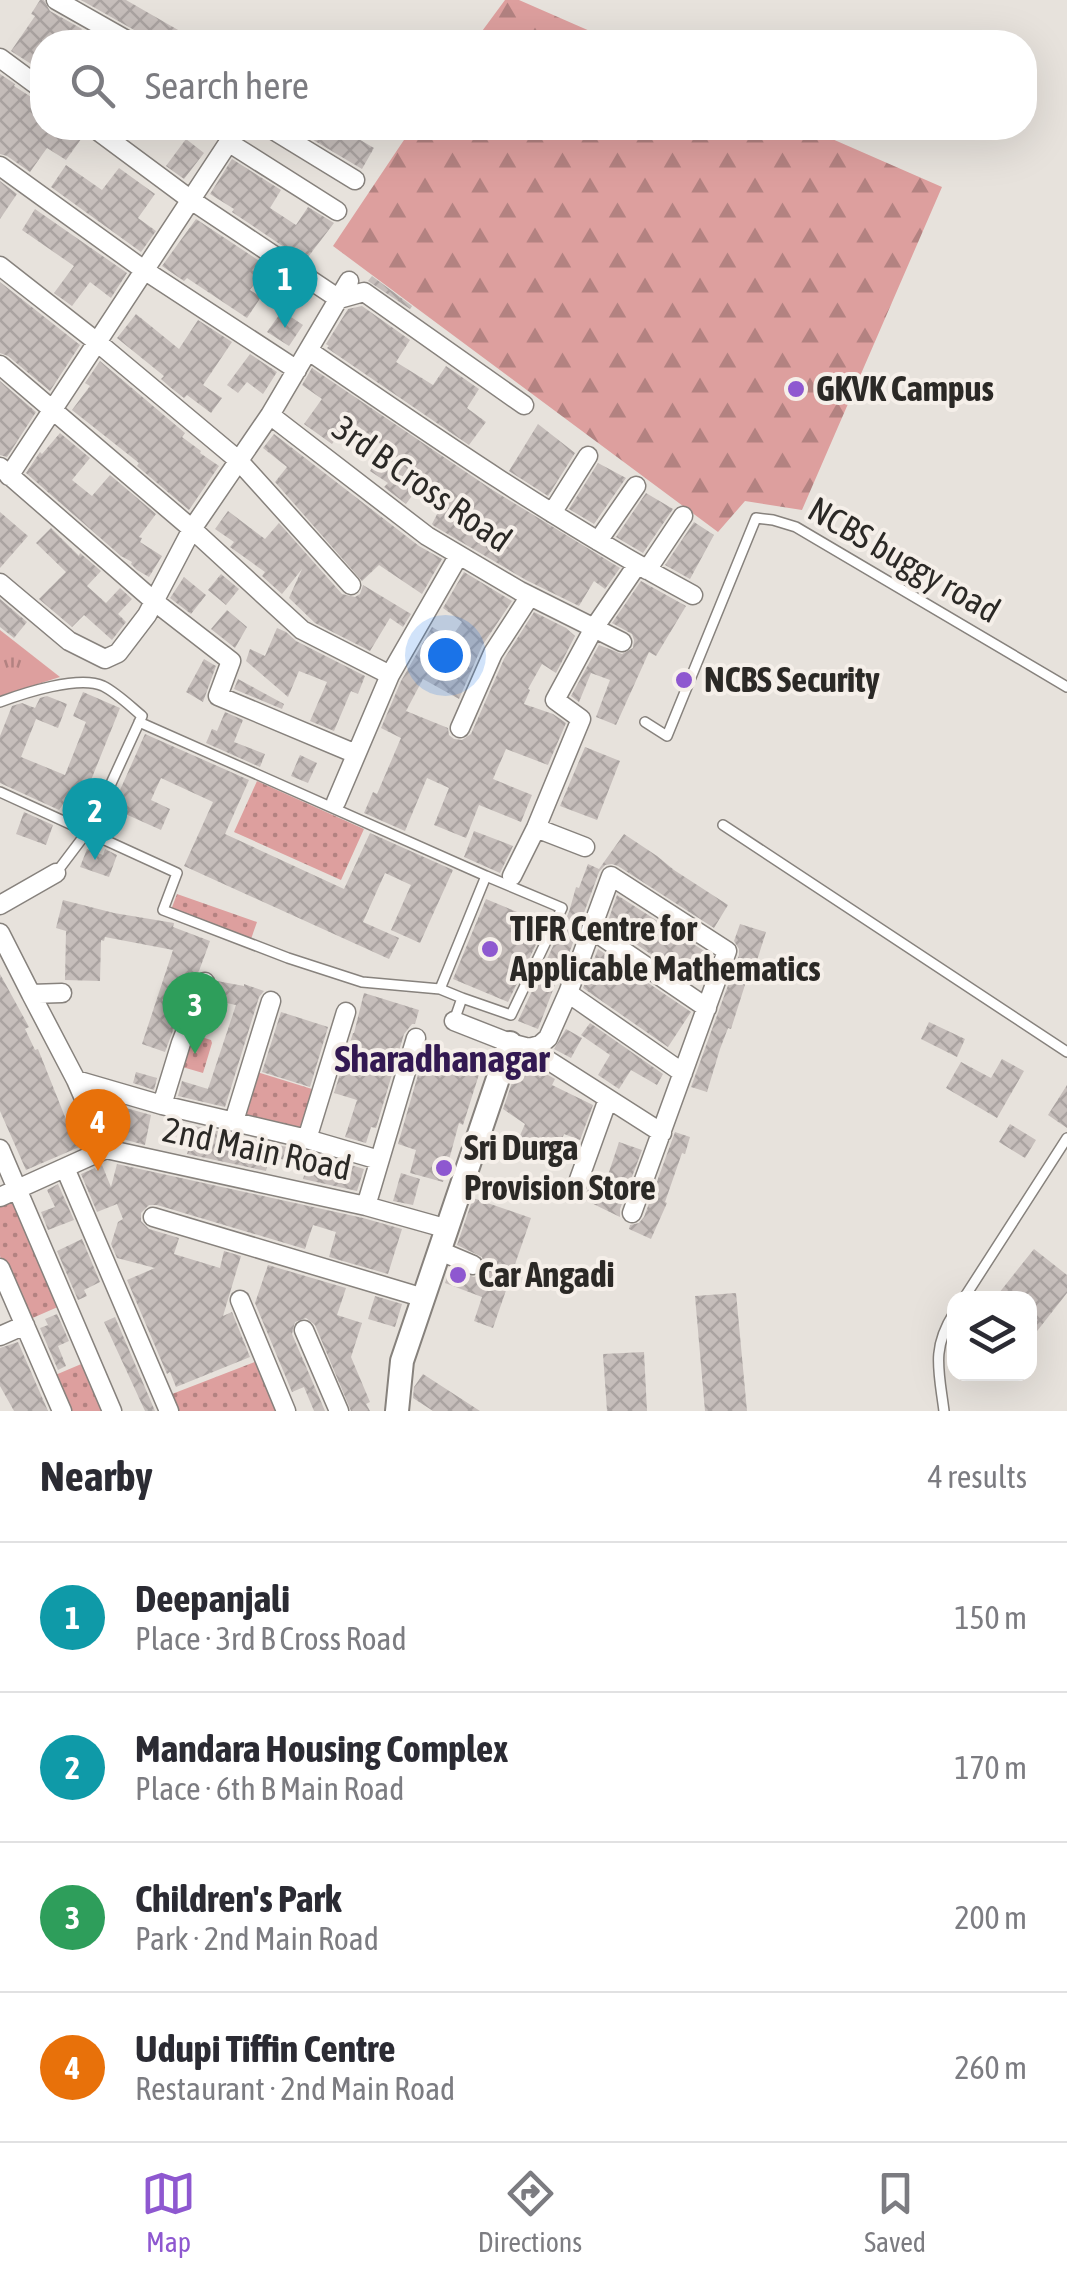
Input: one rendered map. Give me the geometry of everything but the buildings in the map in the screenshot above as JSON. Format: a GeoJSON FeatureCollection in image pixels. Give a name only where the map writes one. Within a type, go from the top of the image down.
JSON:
{"type":"FeatureCollection","features":[{"type":"Feature","properties":{"kind":"street"},"geometry":{"type":"LineString","coordinates":[[56,0],[110,30]]}},
{"type":"Feature","properties":{"kind":"street"},"geometry":{"type":"LineString","coordinates":[[96,30],[100,24]]}},
{"type":"Feature","properties":{"kind":"street"},"geometry":{"type":"LineString","coordinates":[[0,58],[30,80]]}},
{"type":"Feature","properties":{"kind":"street"},"geometry":{"type":"LineString","coordinates":[[110,140],[191,200],[339,299],[364,292],[524,405]]}},
{"type":"Feature","properties":{"kind":"street"},"geometry":{"type":"LineString","coordinates":[[230,140],[53,409],[5,472],[155,602],[231,661],[218,696],[356,754]]}},
{"type":"Feature","properties":{"kind":"street"},"geometry":{"type":"LineString","coordinates":[[240,140],[337,211]]}},
{"type":"Feature","properties":{"kind":"street"},"geometry":{"type":"LineString","coordinates":[[290,140],[355,180]]}},
{"type":"Feature","properties":{"kind":"street"},"geometry":{"type":"LineString","coordinates":[[0,166],[144,270],[297,370]]}},
{"type":"Feature","properties":{"kind":"street"},"geometry":{"type":"LineString","coordinates":[[0,266],[98,342],[238,460],[351,585]]}},
{"type":"Feature","properties":{"kind":"street"},"geometry":{"type":"LineString","coordinates":[[0,583],[68,641],[106,659],[118,653],[155,602],[192,529],[270,414],[349,282]]}},
{"type":"Feature","properties":{"kind":"street"},"geometry":{"type":"LineString","coordinates":[[308,350],[476,466],[642,568],[694,594]]}},
{"type":"Feature","properties":{"kind":"street"},"geometry":{"type":"LineString","coordinates":[[0,365],[192,529],[302,630],[390,675]]}},
{"type":"Feature","properties":{"kind":"street","name":"3rd B Cross Road"},"geometry":{"type":"LineString","coordinates":[[270,414],[427,536],[530,596],[622,642]]}},
{"type":"Feature","properties":{"kind":"street"},"geometry":{"type":"LineString","coordinates":[[552,513],[588,456]]}},
{"type":"Feature","properties":{"kind":"street"},"geometry":{"type":"LineString","coordinates":[[598,541],[636,486]]}},
{"type":"Feature","properties":{"kind":"street"},"geometry":{"type":"LineString","coordinates":[[512,876],[581,719],[555,700],[594,628],[683,516]]}},
{"type":"Feature","properties":{"kind":"street"},"geometry":{"type":"LineString","coordinates":[[336,802],[390,675],[459,555]]}},
{"type":"Feature","properties":{"kind":"street"},"geometry":{"type":"LineString","coordinates":[[460,728],[494,652],[530,596]]}},
{"type":"Feature","properties":{"kind":"street"},"geometry":{"type":"LineString","coordinates":[[536,828],[585,847]]}},
{"type":"Feature","properties":{"kind":"street"},"geometry":{"type":"LineString","coordinates":[[0,905],[56,872]]}},
{"type":"Feature","properties":{"kind":"street"},"geometry":{"type":"LineString","coordinates":[[519,1046],[540,1045],[548,1038],[611,876],[727,952],[632,1213]]}},
{"type":"Feature","properties":{"kind":"street"},"geometry":{"type":"LineString","coordinates":[[591,930],[706,1008]]}},
{"type":"Feature","properties":{"kind":"street"},"geometry":{"type":"LineString","coordinates":[[0,933],[76,1080],[106,1149],[0,1198]]}},
{"type":"Feature","properties":{"kind":"street"},"geometry":{"type":"LineString","coordinates":[[162,1105],[180,1043],[205,982]]}},
{"type":"Feature","properties":{"kind":"street"},"geometry":{"type":"LineString","coordinates":[[31,994],[62,993]]}},
{"type":"Feature","properties":{"kind":"street"},"geometry":{"type":"LineString","coordinates":[[568,994],[683,1072]]}},
{"type":"Feature","properties":{"kind":"street"},"geometry":{"type":"LineString","coordinates":[[234,1122],[270,1002]]}},
{"type":"Feature","properties":{"kind":"street"},"geometry":{"type":"LineString","coordinates":[[306,1139],[346,1012]]}},
{"type":"Feature","properties":{"kind":"street"},"geometry":{"type":"LineString","coordinates":[[454,1020],[519,1046],[662,1133]]}},
{"type":"Feature","properties":{"kind":"street"},"geometry":{"type":"LineString","coordinates":[[366,1206],[416,1038]]}},
{"type":"Feature","properties":{"kind":"street"},"geometry":{"type":"LineString","coordinates":[[400,1409],[402,1361],[519,1046]]}},
{"type":"Feature","properties":{"kind":"street"},"geometry":{"type":"LineString","coordinates":[[76,1080],[379,1160]]}},
{"type":"Feature","properties":{"kind":"street"},"geometry":{"type":"LineString","coordinates":[[576,1185],[608,1099]]}},
{"type":"Feature","properties":{"kind":"street"},"geometry":{"type":"LineString","coordinates":[[0,1149],[112,1411]]}},
{"type":"Feature","properties":{"kind":"street","name":"2nd Main Road"},"geometry":{"type":"LineString","coordinates":[[106,1149],[366,1206],[444,1240],[473,1264]]}},
{"type":"Feature","properties":{"kind":"street"},"geometry":{"type":"LineString","coordinates":[[65,1168],[169,1411]]}},
{"type":"Feature","properties":{"kind":"street"},"geometry":{"type":"LineString","coordinates":[[152,1217],[424,1298]]}},
{"type":"Feature","properties":{"kind":"street"},"geometry":{"type":"LineString","coordinates":[[0,1268],[62,1411]]}},
{"type":"Feature","properties":{"kind":"street"},"geometry":{"type":"LineString","coordinates":[[240,1300],[286,1411]]}},
{"type":"Feature","properties":{"kind":"street"},"geometry":{"type":"LineString","coordinates":[[0,1336],[25,1325]]}},
{"type":"Feature","properties":{"kind":"street"},"geometry":{"type":"LineString","coordinates":[[304,1330],[339,1411]]}},
{"type":"Feature","properties":{"kind":"lane","name":"NCBS buggy road"},"geometry":{"type":"LineString","coordinates":[[644,722],[667,736],[756,518],[796,526],[1067,687]]}},
{"type":"Feature","properties":{"kind":"lane"},"geometry":{"type":"LineString","coordinates":[[0,702],[54,687],[96,684],[108,688],[142,716],[87,832],[56,872]]}},
{"type":"Feature","properties":{"kind":"lane"},"geometry":{"type":"LineString","coordinates":[[0,792],[176,872],[163,910],[362,982],[440,989],[510,1015],[562,908],[139,722]]}},
{"type":"Feature","properties":{"kind":"lane"},"geometry":{"type":"LineString","coordinates":[[722,825],[1067,1052]]}},
{"type":"Feature","properties":{"kind":"lane"},"geometry":{"type":"LineString","coordinates":[[440,989],[486,876]]}},
{"type":"Feature","properties":{"kind":"lane"},"geometry":{"type":"LineString","coordinates":[[454,1020],[462,998]]}},
{"type":"Feature","properties":{"kind":"lane"},"geometry":{"type":"LineString","coordinates":[[969,1291],[1067,1138]]}},
{"type":"Feature","properties":{"kind":"lane"},"geometry":{"type":"LineString","coordinates":[[944,1411],[938,1362],[942,1332],[947,1324]]}},
{"type":"Feature","properties":{"kind":"green space"},"geometry":{"type":"Polygon","coordinates":[[[505,0],[519,0],[588,30],[483,30],[505,0]]]}},
{"type":"Feature","properties":{"kind":"green space"},"geometry":{"type":"Polygon","coordinates":[[[404,140],[834,140],[942,187],[802,510],[745,501],[718,532],[333,246],[404,140]]]}},
{"type":"Feature","properties":{"kind":"green space"},"geometry":{"type":"Polygon","coordinates":[[[0,630],[60,677],[0,696],[0,630]]]}},
{"type":"Feature","properties":{"kind":"green space"},"geometry":{"type":"Polygon","coordinates":[[[257,781],[364,829],[341,880],[234,832],[257,781]]]}},
{"type":"Feature","properties":{"kind":"green space"},"geometry":{"type":"Polygon","coordinates":[[[177,894],[257,922],[251,939],[171,910],[177,894]]]}},
{"type":"Feature","properties":{"kind":"green space"},"geometry":{"type":"Polygon","coordinates":[[[188,1033],[211,1040],[203,1073],[179,1066],[188,1033]]]}},
{"type":"Feature","properties":{"kind":"green space"},"geometry":{"type":"Polygon","coordinates":[[[257,1072],[312,1089],[299,1131],[243,1119],[257,1072]]]}},
{"type":"Feature","properties":{"kind":"green space"},"geometry":{"type":"Polygon","coordinates":[[[15,1201],[60,1306],[28,1320],[0,1256],[0,1207],[15,1201]]]}},
{"type":"Feature","properties":{"kind":"green space"},"geometry":{"type":"Polygon","coordinates":[[[260,1360],[280,1411],[179,1411],[172,1394],[260,1360]]]}},
{"type":"Feature","properties":{"kind":"green space"},"geometry":{"type":"Polygon","coordinates":[[[86,1362],[106,1411],[67,1411],[53,1376],[86,1362]]]}},
{"type":"Feature","properties":{"kind":"place","name":"Deepanjali"},"geometry":{"type":"Point","coordinates":[285,328]}},
{"type":"Feature","properties":{"kind":"place","name":"GKVK Campus"},"geometry":{"type":"Point","coordinates":[796,389]}},
{"type":"Feature","properties":{"kind":"place","name":"NCBS Security"},"geometry":{"type":"Point","coordinates":[684,680]}},
{"type":"Feature","properties":{"kind":"place","name":"Mandara Housing Complex"},"geometry":{"type":"Point","coordinates":[95,860]}},
{"type":"Feature","properties":{"kind":"place","name":"TIFR Centre for Applicable Mathematics"},"geometry":{"type":"Point","coordinates":[490,949]}},
{"type":"Feature","properties":{"kind":"place","name":"Children's Park"},"geometry":{"type":"Point","coordinates":[195,1054]}},
{"type":"Feature","properties":{"kind":"place","name":"Sri Durga Provision Store"},"geometry":{"type":"Point","coordinates":[444,1168]}},
{"type":"Feature","properties":{"kind":"place","name":"Udupi Tiffin Centre"},"geometry":{"type":"Point","coordinates":[98,1171]}},
{"type":"Feature","properties":{"kind":"place","name":"Car Angadi"},"geometry":{"type":"Point","coordinates":[458,1275]}},
{"type":"Feature","properties":{"kind":"district","name":"Sharadhanagar"},"geometry":{"type":"Point","coordinates":[442,1059]}}]}
